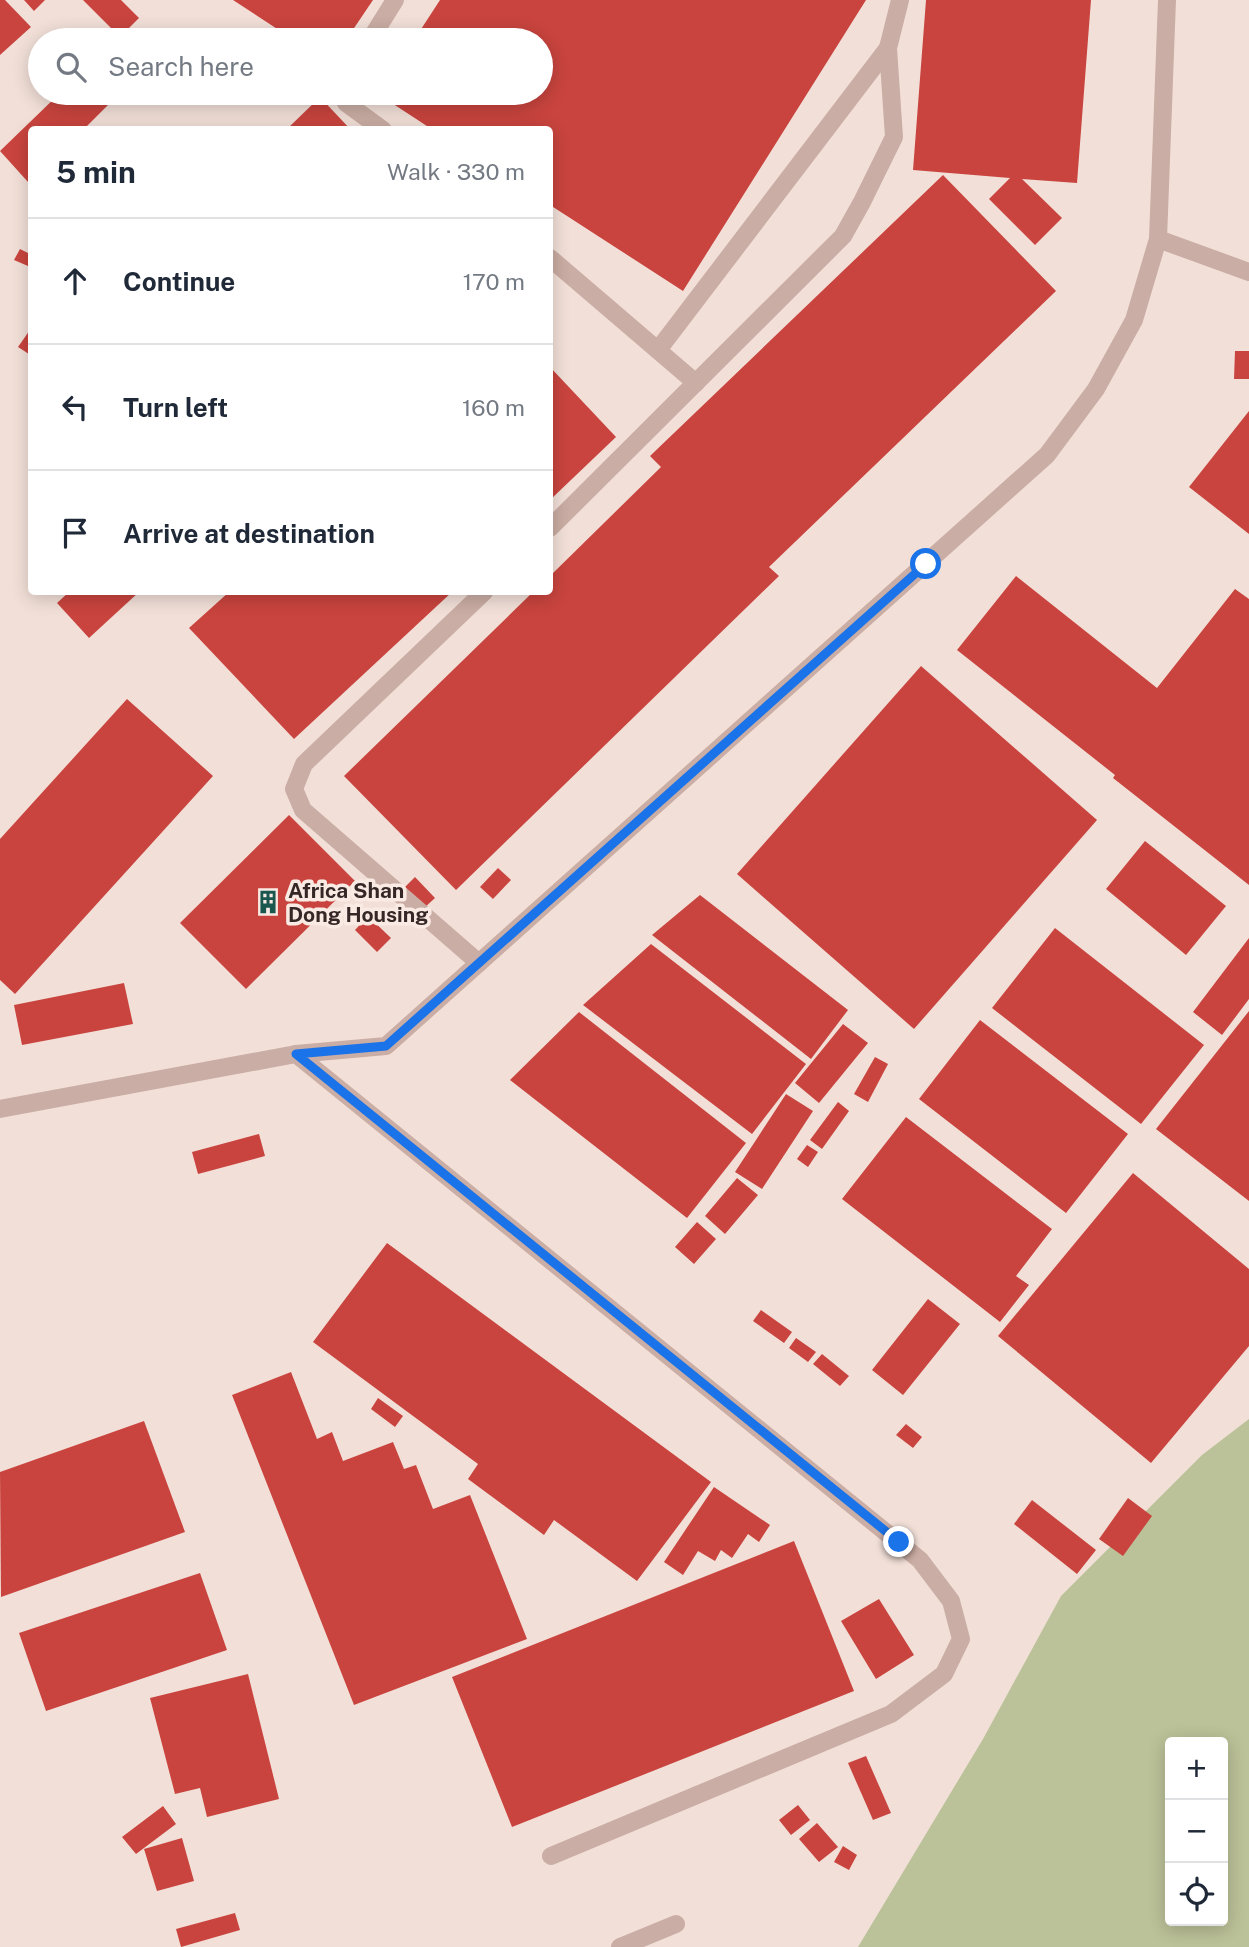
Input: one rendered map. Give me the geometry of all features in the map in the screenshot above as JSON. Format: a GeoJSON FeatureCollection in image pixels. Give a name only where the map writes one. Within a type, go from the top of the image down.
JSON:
{"type":"FeatureCollection","features":[{"type":"Feature","properties":{"kind":"street"},"geometry":{"type":"LineString","coordinates":[[378,28],[395,0]]}},
{"type":"Feature","properties":{"kind":"street"},"geometry":{"type":"LineString","coordinates":[[553,525],[843,236],[894,137],[888,48],[900,0]]}},
{"type":"Feature","properties":{"kind":"street"},"geometry":{"type":"LineString","coordinates":[[0,1109],[296,1054],[386,1046],[1047,455],[1096,389],[1134,320],[1158,239],[1167,0]]}},
{"type":"Feature","properties":{"kind":"street"},"geometry":{"type":"LineString","coordinates":[[658,350],[888,48]]}},
{"type":"Feature","properties":{"kind":"street"},"geometry":{"type":"LineString","coordinates":[[349,105],[378,126]]}},
{"type":"Feature","properties":{"kind":"street"},"geometry":{"type":"LineString","coordinates":[[1158,239],[1249,272]]}},
{"type":"Feature","properties":{"kind":"street"},"geometry":{"type":"LineString","coordinates":[[553,261],[696,383]]}},
{"type":"Feature","properties":{"kind":"street"},"geometry":{"type":"LineString","coordinates":[[479,963],[303,810],[294,789],[304,764],[481,595]]}},
{"type":"Feature","properties":{"kind":"street"},"geometry":{"type":"LineString","coordinates":[[296,1054],[920,1560],[951,1601],[961,1639],[944,1674],[891,1714],[551,1856]]}},
{"type":"Feature","properties":{"kind":"street"},"geometry":{"type":"LineString","coordinates":[[620,1947],[676,1924]]}},
{"type":"Feature","properties":{"kind":"green space"},"geometry":{"type":"Polygon","coordinates":[[[1249,1419],[1249,1947],[858,1947],[983,1739],[1061,1596],[1202,1455],[1249,1419]]]}},
{"type":"Feature","properties":{"kind":"building"},"geometry":{"type":"Polygon","coordinates":[[[0,0],[5,0],[31,27],[0,55],[0,0]]]}},
{"type":"Feature","properties":{"kind":"building"},"geometry":{"type":"Polygon","coordinates":[[[24,0],[45,0],[34,11],[24,0]]]}},
{"type":"Feature","properties":{"kind":"building"},"geometry":{"type":"Polygon","coordinates":[[[83,0],[121,0],[139,18],[129,28],[111,28],[83,0]]]}},
{"type":"Feature","properties":{"kind":"building"},"geometry":{"type":"Polygon","coordinates":[[[233,0],[373,0],[354,28],[276,28],[233,0]]]}},
{"type":"Feature","properties":{"kind":"building"},"geometry":{"type":"Polygon","coordinates":[[[440,0],[866,0],[683,291],[553,207],[553,126],[427,126],[395,105],[553,105],[553,28],[422,28],[440,0]]]}},
{"type":"Feature","properties":{"kind":"building"},"geometry":{"type":"Polygon","coordinates":[[[926,0],[1091,0],[1077,183],[1022,179],[1062,218],[1035,245],[989,199],[1010,178],[913,170],[926,0]]]}},
{"type":"Feature","properties":{"kind":"building"},"geometry":{"type":"Polygon","coordinates":[[[48,105],[108,105],[87,126],[28,126],[28,182],[0,151],[48,105]]]}},
{"type":"Feature","properties":{"kind":"building"},"geometry":{"type":"Polygon","coordinates":[[[312,105],[328,105],[347,126],[290,126],[312,105]]]}},
{"type":"Feature","properties":{"kind":"building"},"geometry":{"type":"Polygon","coordinates":[[[943,175],[1056,291],[769,567],[779,576],[456,890],[344,776],[530,595],[553,595],[553,573],[661,467],[650,456],[943,175]]]}},
{"type":"Feature","properties":{"kind":"building"},"geometry":{"type":"Polygon","coordinates":[[[20,249],[28,253],[28,266],[14,260],[20,249]]]}},
{"type":"Feature","properties":{"kind":"building"},"geometry":{"type":"Polygon","coordinates":[[[28,333],[28,353],[18,347],[28,333]]]}},
{"type":"Feature","properties":{"kind":"building"},"geometry":{"type":"Polygon","coordinates":[[[1235,351],[1249,351],[1249,379],[1234,379],[1235,351]]]}},
{"type":"Feature","properties":{"kind":"building"},"geometry":{"type":"Polygon","coordinates":[[[553,370],[616,437],[553,497],[553,370]]]}},
{"type":"Feature","properties":{"kind":"building"},"geometry":{"type":"Polygon","coordinates":[[[1249,411],[1249,534],[1189,487],[1249,411]]]}},
{"type":"Feature","properties":{"kind":"building"},"geometry":{"type":"Polygon","coordinates":[[[1016,576],[1157,688],[1235,589],[1249,599],[1249,885],[957,650],[1016,576]]]}},
{"type":"Feature","properties":{"kind":"building"},"geometry":{"type":"Polygon","coordinates":[[[66,595],[136,595],[89,638],[57,603],[66,595]]]}},
{"type":"Feature","properties":{"kind":"building"},"geometry":{"type":"Polygon","coordinates":[[[226,595],[449,595],[294,739],[189,628],[226,595]]]}},
{"type":"Feature","properties":{"kind":"building"},"geometry":{"type":"Polygon","coordinates":[[[921,666],[1097,820],[914,1029],[737,874],[921,666]]]}},
{"type":"Feature","properties":{"kind":"building"},"geometry":{"type":"Polygon","coordinates":[[[127,699],[213,776],[15,994],[0,980],[0,839],[127,699]]]}},
{"type":"Feature","properties":{"kind":"building","name":"Africa Shan Dong Housing"},"geometry":{"type":"Polygon","coordinates":[[[289,815],[355,881],[246,989],[180,923],[289,815]]]}},
{"type":"Feature","properties":{"kind":"building"},"geometry":{"type":"Polygon","coordinates":[[[1145,841],[1226,906],[1186,955],[1106,889],[1145,841]]]}},
{"type":"Feature","properties":{"kind":"building"},"geometry":{"type":"Polygon","coordinates":[[[498,868],[511,880],[493,899],[480,887],[498,868]]]}},
{"type":"Feature","properties":{"kind":"building"},"geometry":{"type":"Polygon","coordinates":[[[415,877],[435,898],[423,909],[403,889],[415,877]]]}},
{"type":"Feature","properties":{"kind":"building"},"geometry":{"type":"Polygon","coordinates":[[[700,895],[848,1010],[811,1059],[652,935],[700,895]]]}},
{"type":"Feature","properties":{"kind":"building"},"geometry":{"type":"Polygon","coordinates":[[[368,916],[391,938],[377,952],[355,930],[368,916]]]}},
{"type":"Feature","properties":{"kind":"building"},"geometry":{"type":"Polygon","coordinates":[[[1055,928],[1204,1045],[1141,1124],[992,1008],[1055,928]]]}},
{"type":"Feature","properties":{"kind":"building"},"geometry":{"type":"Polygon","coordinates":[[[1249,938],[1249,999],[1222,1035],[1193,1012],[1249,938]]]}},
{"type":"Feature","properties":{"kind":"building"},"geometry":{"type":"Polygon","coordinates":[[[651,944],[806,1064],[752,1134],[583,1005],[651,944]]]}},
{"type":"Feature","properties":{"kind":"building"},"geometry":{"type":"Polygon","coordinates":[[[124,983],[133,1024],[22,1045],[14,1005],[124,983]]]}},
{"type":"Feature","properties":{"kind":"building"},"geometry":{"type":"Polygon","coordinates":[[[1249,1011],[1249,1201],[1156,1129],[1249,1011]]]}},
{"type":"Feature","properties":{"kind":"building"},"geometry":{"type":"Polygon","coordinates":[[[579,1012],[746,1143],[687,1218],[510,1080],[579,1012]]]}},
{"type":"Feature","properties":{"kind":"building"},"geometry":{"type":"Polygon","coordinates":[[[980,1020],[1128,1134],[1066,1213],[919,1099],[980,1020]]]}},
{"type":"Feature","properties":{"kind":"building"},"geometry":{"type":"Polygon","coordinates":[[[843,1024],[868,1043],[819,1103],[795,1083],[843,1024]]]}},
{"type":"Feature","properties":{"kind":"building"},"geometry":{"type":"Polygon","coordinates":[[[875,1057],[888,1064],[868,1102],[854,1094],[875,1057]]]}},
{"type":"Feature","properties":{"kind":"building"},"geometry":{"type":"Polygon","coordinates":[[[786,1094],[813,1111],[762,1189],[735,1172],[786,1094]]]}},
{"type":"Feature","properties":{"kind":"building"},"geometry":{"type":"Polygon","coordinates":[[[838,1102],[849,1111],[822,1149],[810,1140],[838,1102]]]}},
{"type":"Feature","properties":{"kind":"building"},"geometry":{"type":"Polygon","coordinates":[[[906,1117],[1052,1229],[1016,1276],[1029,1285],[1000,1322],[842,1199],[906,1117]]]}},
{"type":"Feature","properties":{"kind":"building"},"geometry":{"type":"Polygon","coordinates":[[[259,1134],[265,1156],[198,1174],[192,1152],[259,1134]]]}},
{"type":"Feature","properties":{"kind":"building"},"geometry":{"type":"Polygon","coordinates":[[[807,1145],[818,1152],[808,1167],[797,1159],[807,1145]]]}},
{"type":"Feature","properties":{"kind":"building"},"geometry":{"type":"Polygon","coordinates":[[[1133,1173],[1249,1269],[1249,1346],[1151,1463],[998,1336],[1133,1173]]]}},
{"type":"Feature","properties":{"kind":"building"},"geometry":{"type":"Polygon","coordinates":[[[737,1178],[758,1195],[725,1234],[705,1216],[737,1178]]]}},
{"type":"Feature","properties":{"kind":"building"},"geometry":{"type":"Polygon","coordinates":[[[697,1222],[716,1239],[694,1264],[675,1247],[697,1222]]]}},
{"type":"Feature","properties":{"kind":"building"},"geometry":{"type":"Polygon","coordinates":[[[387,1243],[711,1482],[637,1581],[554,1520],[544,1535],[468,1479],[478,1464],[313,1342],[387,1243]]]}},
{"type":"Feature","properties":{"kind":"building"},"geometry":{"type":"Polygon","coordinates":[[[928,1299],[960,1324],[903,1395],[872,1370],[928,1299]]]}},
{"type":"Feature","properties":{"kind":"building"},"geometry":{"type":"Polygon","coordinates":[[[761,1310],[792,1332],[784,1343],[753,1321],[761,1310]]]}},
{"type":"Feature","properties":{"kind":"building"},"geometry":{"type":"Polygon","coordinates":[[[796,1338],[816,1352],[808,1362],[789,1348],[796,1338]]]}},
{"type":"Feature","properties":{"kind":"building"},"geometry":{"type":"Polygon","coordinates":[[[822,1354],[849,1376],[840,1386],[813,1364],[822,1354]]]}},
{"type":"Feature","properties":{"kind":"building"},"geometry":{"type":"Polygon","coordinates":[[[291,1372],[317,1439],[332,1432],[343,1461],[393,1442],[404,1469],[416,1465],[433,1509],[470,1495],[527,1639],[354,1705],[232,1395],[291,1372]]]}},
{"type":"Feature","properties":{"kind":"building"},"geometry":{"type":"Polygon","coordinates":[[[378,1398],[403,1416],[395,1427],[371,1409],[378,1398]]]}},
{"type":"Feature","properties":{"kind":"building"},"geometry":{"type":"Polygon","coordinates":[[[144,1421],[185,1532],[1,1597],[0,1472],[144,1421]]]}},
{"type":"Feature","properties":{"kind":"building"},"geometry":{"type":"Polygon","coordinates":[[[906,1424],[922,1437],[913,1448],[896,1435],[906,1424]]]}},
{"type":"Feature","properties":{"kind":"building"},"geometry":{"type":"Polygon","coordinates":[[[714,1487],[770,1525],[759,1542],[748,1534],[732,1558],[721,1550],[715,1561],[698,1551],[683,1575],[664,1562],[714,1487]]]}},
{"type":"Feature","properties":{"kind":"building"},"geometry":{"type":"Polygon","coordinates":[[[1128,1498],[1152,1516],[1123,1556],[1099,1539],[1128,1498]]]}},
{"type":"Feature","properties":{"kind":"building"},"geometry":{"type":"Polygon","coordinates":[[[1032,1500],[1096,1550],[1077,1574],[1014,1524],[1032,1500]]]}},
{"type":"Feature","properties":{"kind":"building"},"geometry":{"type":"Polygon","coordinates":[[[794,1541],[854,1691],[512,1827],[452,1677],[794,1541]]]}},
{"type":"Feature","properties":{"kind":"building"},"geometry":{"type":"Polygon","coordinates":[[[200,1573],[227,1650],[46,1711],[19,1633],[200,1573]]]}},
{"type":"Feature","properties":{"kind":"building"},"geometry":{"type":"Polygon","coordinates":[[[879,1599],[914,1655],[876,1679],[841,1621],[879,1599]]]}},
{"type":"Feature","properties":{"kind":"building"},"geometry":{"type":"Polygon","coordinates":[[[248,1674],[279,1799],[207,1817],[200,1788],[175,1794],[150,1698],[248,1674]]]}},
{"type":"Feature","properties":{"kind":"building"},"geometry":{"type":"Polygon","coordinates":[[[866,1756],[891,1813],[873,1820],[848,1763],[866,1756]]]}},
{"type":"Feature","properties":{"kind":"building"},"geometry":{"type":"Polygon","coordinates":[[[798,1805],[810,1820],[791,1835],[779,1820],[798,1805]]]}},
{"type":"Feature","properties":{"kind":"building"},"geometry":{"type":"Polygon","coordinates":[[[163,1806],[176,1824],[136,1854],[122,1837],[163,1806]]]}},
{"type":"Feature","properties":{"kind":"building"},"geometry":{"type":"Polygon","coordinates":[[[817,1823],[838,1847],[819,1862],[799,1839],[817,1823]]]}},
{"type":"Feature","properties":{"kind":"building"},"geometry":{"type":"Polygon","coordinates":[[[182,1838],[194,1881],[157,1891],[144,1849],[182,1838]]]}},
{"type":"Feature","properties":{"kind":"building"},"geometry":{"type":"Polygon","coordinates":[[[843,1846],[857,1855],[849,1870],[834,1862],[843,1846]]]}},
{"type":"Feature","properties":{"kind":"building"},"geometry":{"type":"Polygon","coordinates":[[[235,1913],[240,1930],[181,1947],[176,1929],[235,1913]]]}},
{"type":"Feature","properties":{"kind":"place","name":"Africa Shan Dong Housing"},"geometry":{"type":"Point","coordinates":[268,902]}},
{"type":"Feature","properties":{"kind":"route"},"geometry":{"type":"LineString","coordinates":[[899,1542],[296,1054],[386,1046],[926,564]]}}]}
